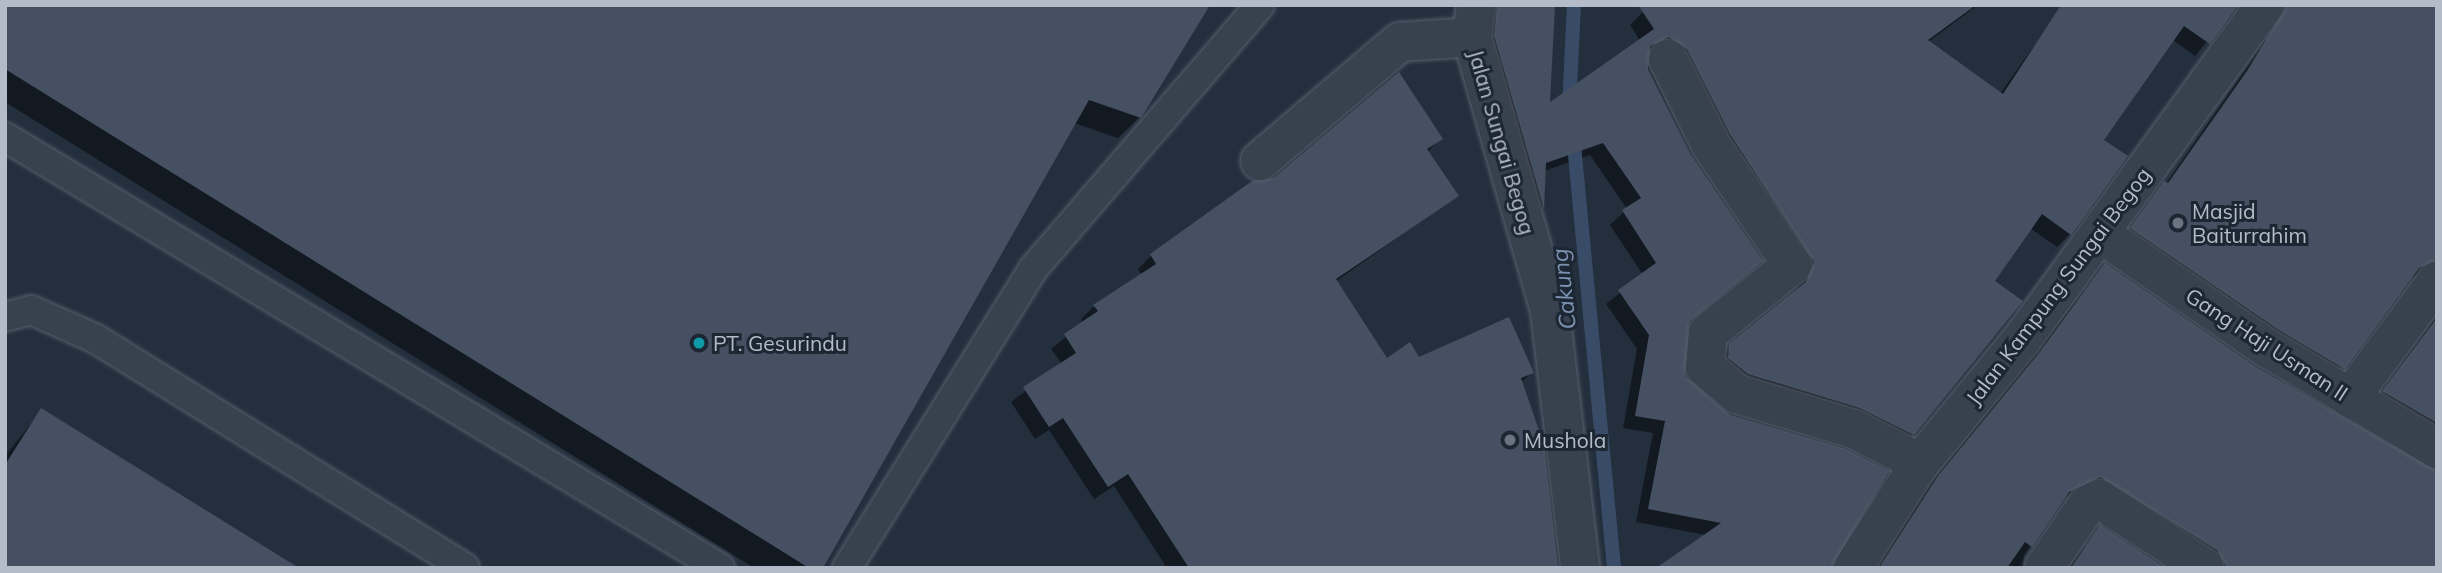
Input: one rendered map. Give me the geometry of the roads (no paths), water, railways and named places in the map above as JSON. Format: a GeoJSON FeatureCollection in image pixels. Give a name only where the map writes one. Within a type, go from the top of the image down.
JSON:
{"type":"FeatureCollection","features":[{"type":"Feature","properties":{"kind":"street","name":"Jalan Kampung Sungai Begog"},"geometry":{"type":"LineString","coordinates":[[1853,568],[1920,463],[2101,234],[2265,5]]}},
{"type":"Feature","properties":{"kind":"street"},"geometry":{"type":"LineString","coordinates":[[1260,161],[1400,42],[1474,21]]}},
{"type":"Feature","properties":{"kind":"street","name":"Jalan Sungai Begog"},"geometry":{"type":"LineString","coordinates":[[1474,21],[1550,311],[1580,568]]}},
{"type":"Feature","properties":{"kind":"street"},"geometry":{"type":"LineString","coordinates":[[1668,59],[1711,145],[1792,265],[1707,333],[1705,367],[1737,394],[1854,429],[1920,463]]}},
{"type":"Feature","properties":{"kind":"street","name":"Gang Haji Usman II"},"geometry":{"type":"LineString","coordinates":[[2101,234],[2267,348],[2437,449]]}},
{"type":"Feature","properties":{"kind":"street"},"geometry":{"type":"LineString","coordinates":[[2350,398],[2437,281]]}},
{"type":"Feature","properties":{"kind":"street"},"geometry":{"type":"LineString","coordinates":[[2044,568],[2087,505],[2099,499],[2205,568]]}},
{"type":"Feature","properties":{"kind":"lane"},"geometry":{"type":"LineString","coordinates":[[847,568],[1033,269],[1260,5]]}},
{"type":"Feature","properties":{"kind":"lane"},"geometry":{"type":"LineString","coordinates":[[5,137],[720,568]]}},
{"type":"Feature","properties":{"kind":"lane"},"geometry":{"type":"LineString","coordinates":[[5,317],[31,310],[96,339],[465,568]]}},
{"type":"Feature","properties":{"kind":"waterway","name":"Cakung"},"geometry":{"type":"LineString","coordinates":[[1569,107],[1574,5]]}},
{"type":"Feature","properties":{"kind":"waterway","name":"Cakung"},"geometry":{"type":"LineString","coordinates":[[1573,134],[1614,568]]}},
{"type":"Feature","properties":{"kind":"place","name":"Masjid Baiturrahim"},"geometry":{"type":"Point","coordinates":[2178,223]}},
{"type":"Feature","properties":{"kind":"place","name":"PT. Gesurindu"},"geometry":{"type":"Point","coordinates":[699,343]}},
{"type":"Feature","properties":{"kind":"place","name":"Mushola"},"geometry":{"type":"Point","coordinates":[1510,440]}}]}
